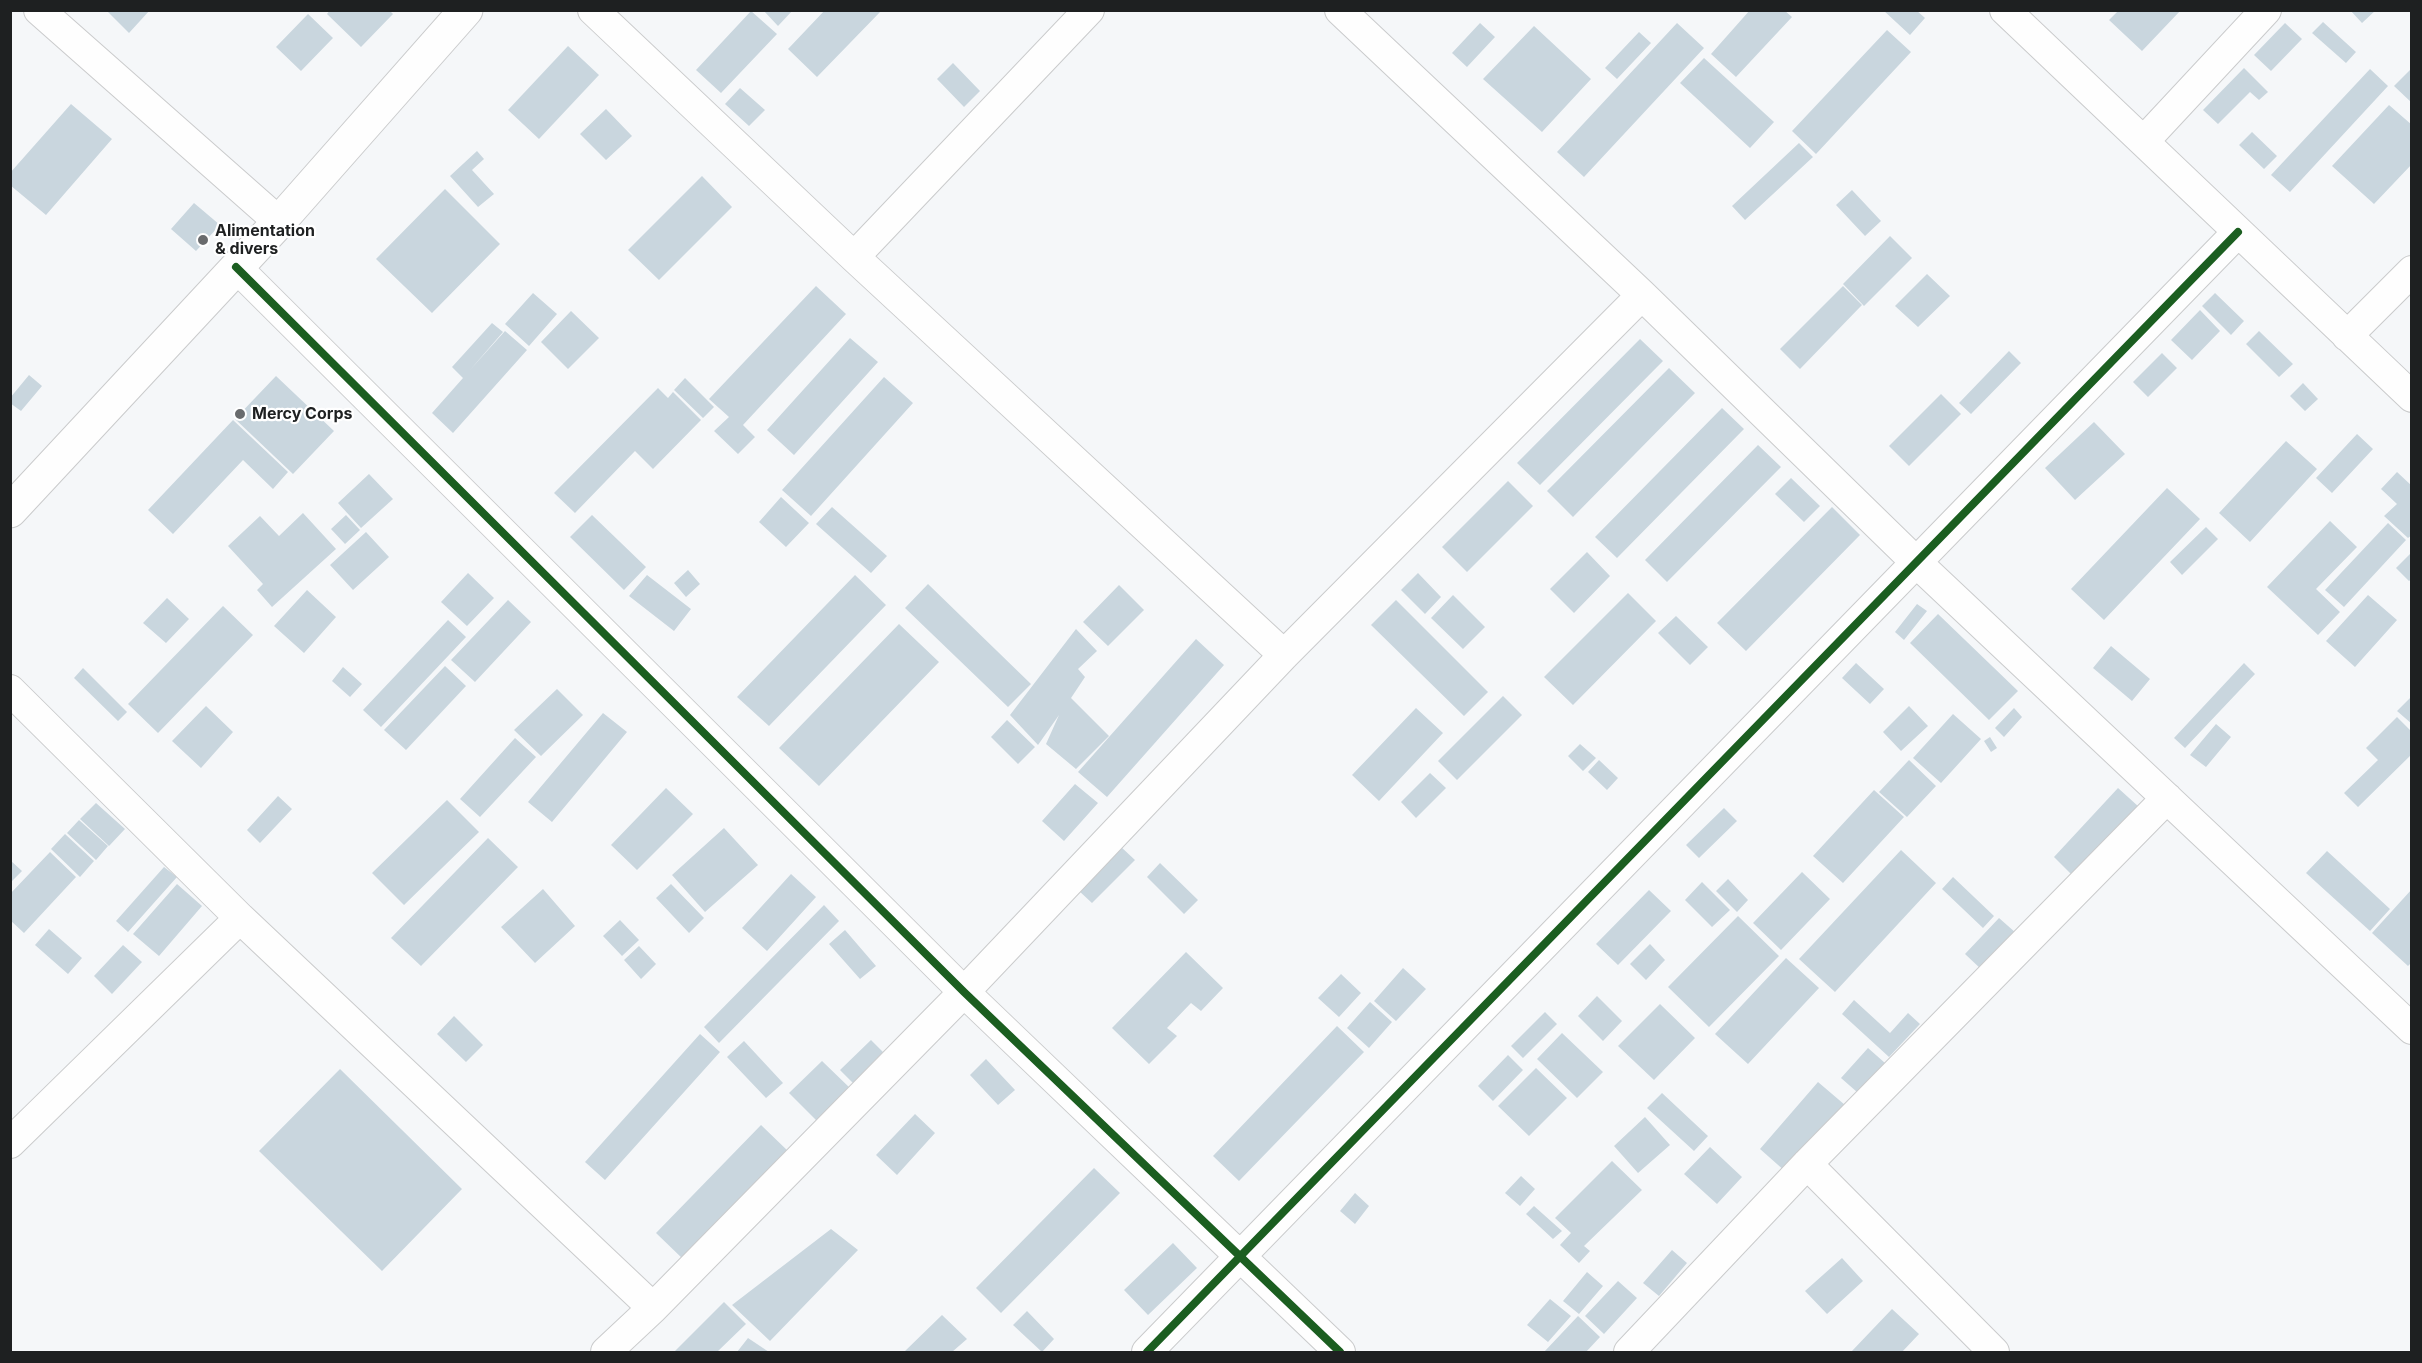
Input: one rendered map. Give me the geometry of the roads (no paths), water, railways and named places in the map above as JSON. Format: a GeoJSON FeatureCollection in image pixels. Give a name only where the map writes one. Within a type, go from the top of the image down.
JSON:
{"type":"FeatureCollection","features":[{"type":"Feature","properties":{"kind":"street"},"geometry":{"type":"LineString","coordinates":[[39,10],[279,222]]}},
{"type":"Feature","properties":{"kind":"street"},"geometry":{"type":"LineString","coordinates":[[12,507],[279,222],[466,10]]}},
{"type":"Feature","properties":{"kind":"street"},"geometry":{"type":"LineString","coordinates":[[593,10],[854,257],[1284,655]]}},
{"type":"Feature","properties":{"kind":"street"},"geometry":{"type":"LineString","coordinates":[[854,257],[1089,10]]}},
{"type":"Feature","properties":{"kind":"street"},"geometry":{"type":"LineString","coordinates":[[1340,10],[1642,296],[1916,562],[2412,1029]]}},
{"type":"Feature","properties":{"kind":"street"},"geometry":{"type":"LineString","coordinates":[[2005,10],[2412,397]]}},
{"type":"Feature","properties":{"kind":"street"},"geometry":{"type":"LineString","coordinates":[[2144,141],[2266,10]]}},
{"type":"Feature","properties":{"kind":"street"},"geometry":{"type":"LineString","coordinates":[[1147,1353],[2238,232]]}},
{"type":"Feature","properties":{"kind":"street"},"geometry":{"type":"LineString","coordinates":[[236,267],[964,992],[1340,1353]]}},
{"type":"Feature","properties":{"kind":"street"},"geometry":{"type":"LineString","coordinates":[[2347,336],[2412,271]]}},
{"type":"Feature","properties":{"kind":"street"},"geometry":{"type":"LineString","coordinates":[[606,1353],[964,992],[1284,655],[1642,296]]}},
{"type":"Feature","properties":{"kind":"street"},"geometry":{"type":"LineString","coordinates":[[10,690],[240,918],[653,1308]]}},
{"type":"Feature","properties":{"kind":"street"},"geometry":{"type":"LineString","coordinates":[[1629,1353],[1807,1164],[2167,798]]}},
{"type":"Feature","properties":{"kind":"street"},"geometry":{"type":"LineString","coordinates":[[10,1143],[240,918]]}},
{"type":"Feature","properties":{"kind":"street"},"geometry":{"type":"LineString","coordinates":[[1807,1164],[1994,1353]]}},
{"type":"Feature","properties":{"kind":"place","name":"Alimentation & divers"},"geometry":{"type":"Point","coordinates":[203,240]}},
{"type":"Feature","properties":{"kind":"place","name":"Mercy Corps"},"geometry":{"type":"Point","coordinates":[240,414]}}]}
